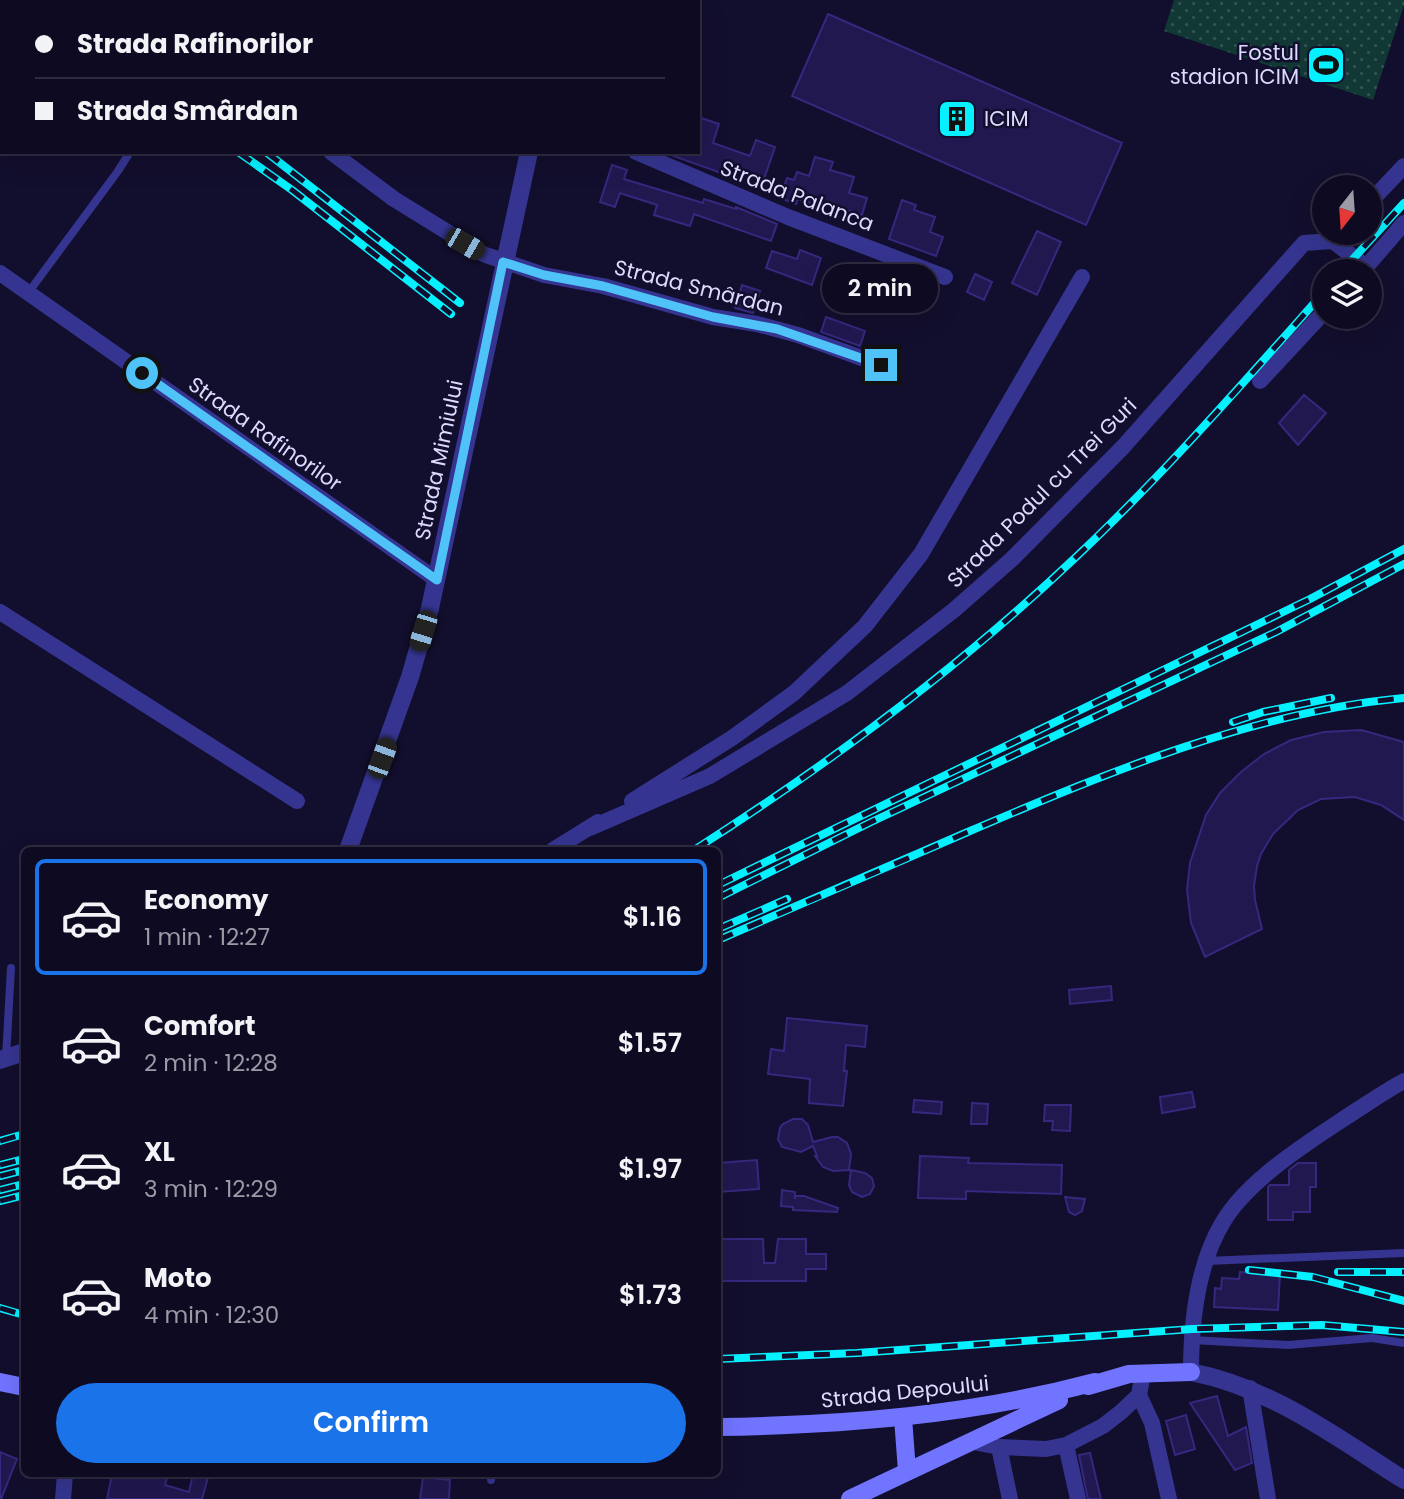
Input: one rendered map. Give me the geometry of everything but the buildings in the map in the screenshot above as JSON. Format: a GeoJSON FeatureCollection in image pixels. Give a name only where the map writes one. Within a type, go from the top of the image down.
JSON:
{"type":"FeatureCollection","features":[{"type":"Feature","properties":{"kind":"main road"},"geometry":{"type":"LineString","coordinates":[[849,1499],[1096,1382],[1143,1373],[1191,1372]]}},
{"type":"Feature","properties":{"kind":"main road"},"geometry":{"type":"LineString","coordinates":[[0,1382],[21,1386]]}},
{"type":"Feature","properties":{"kind":"main road","name":"Strada Depoului"},"geometry":{"type":"LineString","coordinates":[[721,1427],[828,1424],[903,1418],[1005,1403],[1096,1382]]}},
{"type":"Feature","properties":{"kind":"main road"},"geometry":{"type":"LineString","coordinates":[[903,1418],[907,1471]]}},
{"type":"Feature","properties":{"kind":"street","name":"Strada Smârdan"},"geometry":{"type":"LineString","coordinates":[[334,154],[447,234],[503,262],[544,275],[603,286],[713,317],[767,327],[881,365]]}},
{"type":"Feature","properties":{"kind":"street","name":"Strada Mimiului"},"geometry":{"type":"LineString","coordinates":[[349,847],[410,677],[437,580],[528,154]]}},
{"type":"Feature","properties":{"kind":"street","name":"Strada Palanca"},"geometry":{"type":"LineString","coordinates":[[641,154],[788,217],[945,277]]}},
{"type":"Feature","properties":{"kind":"street"},"geometry":{"type":"LineString","coordinates":[[1382,189],[1404,166]]}},
{"type":"Feature","properties":{"kind":"street"},"geometry":{"type":"LineString","coordinates":[[1373,259],[1404,223]]}},
{"type":"Feature","properties":{"kind":"street","name":"Strada Podul cu Trei Guri"},"geometry":{"type":"LineString","coordinates":[[590,828],[709,776],[847,693],[954,610],[1012,559],[1123,447],[1304,243],[1312,242]]}},
{"type":"Feature","properties":{"kind":"street"},"geometry":{"type":"LineString","coordinates":[[1342,245],[1355,259]]}},
{"type":"Feature","properties":{"kind":"street","name":"Strada Rafinorilor"},"geometry":{"type":"LineString","coordinates":[[0,274],[437,580]]}},
{"type":"Feature","properties":{"kind":"street","name":"Strada Podul cu Trei Guri"},"geometry":{"type":"LineString","coordinates":[[558,847],[732,738],[794,693],[865,626],[921,554],[1082,277]]}},
{"type":"Feature","properties":{"kind":"street"},"geometry":{"type":"LineString","coordinates":[[1260,381],[1312,325]]}},
{"type":"Feature","properties":{"kind":"street"},"geometry":{"type":"LineString","coordinates":[[0,612],[297,801]]}},
{"type":"Feature","properties":{"kind":"street"},"geometry":{"type":"LineString","coordinates":[[3,1059],[21,1053]]}},
{"type":"Feature","properties":{"kind":"street"},"geometry":{"type":"LineString","coordinates":[[1402,1083],[1315,1138],[1255,1185],[1222,1222],[1206,1261],[1191,1340],[1191,1372],[1250,1388],[1293,1410],[1404,1480]]}},
{"type":"Feature","properties":{"kind":"street"},"geometry":{"type":"LineString","coordinates":[[1143,1373],[1139,1395],[1153,1423],[1169,1499]]}},
{"type":"Feature","properties":{"kind":"street"},"geometry":{"type":"LineString","coordinates":[[1250,1388],[1268,1499]]}},
{"type":"Feature","properties":{"kind":"street"},"geometry":{"type":"LineString","coordinates":[[973,1441],[999,1447],[1046,1449],[1066,1445],[1103,1426],[1139,1395]]}},
{"type":"Feature","properties":{"kind":"street"},"geometry":{"type":"LineString","coordinates":[[1066,1445],[1078,1499]]}},
{"type":"Feature","properties":{"kind":"street"},"geometry":{"type":"LineString","coordinates":[[999,1447],[1010,1499]]}},
{"type":"Feature","properties":{"kind":"street"},"geometry":{"type":"LineString","coordinates":[[63,1499],[65,1477]]}},
{"type":"Feature","properties":{"kind":"lane"},"geometry":{"type":"LineString","coordinates":[[28,293],[129,154]]}},
{"type":"Feature","properties":{"kind":"lane"},"geometry":{"type":"LineString","coordinates":[[3,1059],[12,968]]}},
{"type":"Feature","properties":{"kind":"lane"},"geometry":{"type":"LineString","coordinates":[[1206,1261],[1404,1253]]}},
{"type":"Feature","properties":{"kind":"lane"},"geometry":{"type":"LineString","coordinates":[[1191,1340],[1288,1345],[1372,1338],[1404,1343]]}},
{"type":"Feature","properties":{"kind":"green space","name":"Fostul stadion ICIM"},"geometry":{"type":"Polygon","coordinates":[[[1174,0],[1404,0],[1404,5],[1373,100],[1164,31],[1174,0]]]}},
{"type":"Feature","properties":{"kind":"railway"},"geometry":{"type":"LineString","coordinates":[[241,154],[292,190],[451,314]]}},
{"type":"Feature","properties":{"kind":"railway"},"geometry":{"type":"LineString","coordinates":[[269,154],[460,303]]}},
{"type":"Feature","properties":{"kind":"railway"},"geometry":{"type":"LineString","coordinates":[[1353,259],[1404,203]]}},
{"type":"Feature","properties":{"kind":"railway"},"geometry":{"type":"LineString","coordinates":[[699,847],[794,784],[892,713],[1032,598],[1172,460],[1312,306]]}},
{"type":"Feature","properties":{"kind":"railway"},"geometry":{"type":"LineString","coordinates":[[721,884],[1310,599],[1404,549]]}},
{"type":"Feature","properties":{"kind":"railway"},"geometry":{"type":"LineString","coordinates":[[721,897],[869,823],[1276,632],[1404,564]]}},
{"type":"Feature","properties":{"kind":"railway"},"geometry":{"type":"LineString","coordinates":[[1233,722],[1263,712],[1331,698]]}},
{"type":"Feature","properties":{"kind":"railway"},"geometry":{"type":"LineString","coordinates":[[721,939],[1075,787],[1182,748],[1292,716],[1404,698]]}},
{"type":"Feature","properties":{"kind":"railway"},"geometry":{"type":"LineString","coordinates":[[721,928],[787,899]]}},
{"type":"Feature","properties":{"kind":"railway"},"geometry":{"type":"LineString","coordinates":[[0,1141],[21,1135]]}},
{"type":"Feature","properties":{"kind":"railway"},"geometry":{"type":"LineString","coordinates":[[0,1165],[21,1160]]}},
{"type":"Feature","properties":{"kind":"railway"},"geometry":{"type":"LineString","coordinates":[[0,1176],[21,1171]]}},
{"type":"Feature","properties":{"kind":"railway"},"geometry":{"type":"LineString","coordinates":[[0,1190],[21,1185]]}},
{"type":"Feature","properties":{"kind":"railway"},"geometry":{"type":"LineString","coordinates":[[0,1201],[21,1196]]}},
{"type":"Feature","properties":{"kind":"railway"},"geometry":{"type":"LineString","coordinates":[[1249,1270],[1313,1277],[1404,1301]]}},
{"type":"Feature","properties":{"kind":"railway"},"geometry":{"type":"LineString","coordinates":[[1338,1272],[1404,1272]]}},
{"type":"Feature","properties":{"kind":"railway"},"geometry":{"type":"LineString","coordinates":[[0,1308],[21,1314]]}},
{"type":"Feature","properties":{"kind":"railway"},"geometry":{"type":"LineString","coordinates":[[721,1359],[857,1353],[1192,1329],[1322,1325],[1404,1332]]}},
{"type":"Feature","properties":{"kind":"place","name":"Fostul stadion ICIM"},"geometry":{"type":"Point","coordinates":[1326,65]}},
{"type":"Feature","properties":{"kind":"place","name":"ICIM"},"geometry":{"type":"Point","coordinates":[957,119]}},
{"type":"Feature","properties":{"kind":"route"},"geometry":{"type":"LineString","coordinates":[[142,373],[437,580],[503,262],[544,275],[603,286],[713,317],[777,329],[881,365]]}}]}
